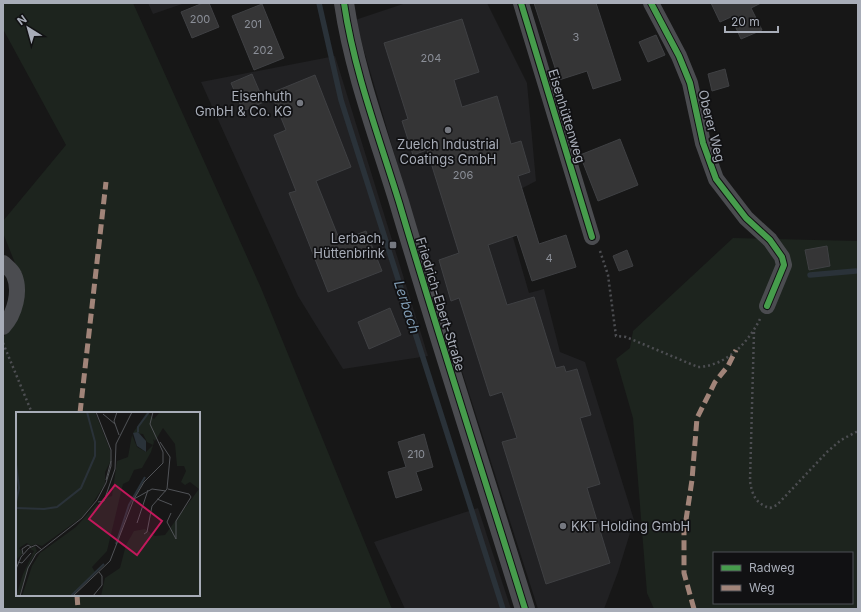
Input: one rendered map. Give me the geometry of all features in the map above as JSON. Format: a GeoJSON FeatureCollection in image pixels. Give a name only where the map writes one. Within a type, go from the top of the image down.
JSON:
{"type":"FeatureCollection","features":[{"type":"Feature","properties":{"kind":"street","name":"Friedrich-Ebert-Straße"},"geometry":{"type":"LineString","coordinates":[[344,3],[347,27],[362,79],[430,306],[525,609]]}},
{"type":"Feature","properties":{"kind":"street","name":"Eisenhüttenweg"},"geometry":{"type":"LineString","coordinates":[[521,3],[592,236]]}},
{"type":"Feature","properties":{"kind":"street","name":"Oberer Weg"},"geometry":{"type":"LineString","coordinates":[[651,3],[679,56],[690,82],[703,143],[716,179],[746,218],[770,240],[782,257],[784,265],[764,311]]}},
{"type":"Feature","properties":{"kind":"street"},"geometry":{"type":"LineString","coordinates":[[3,263],[14,274],[17,289],[14,306],[8,321],[3,326]]}},
{"type":"Feature","properties":{"kind":"path"},"geometry":{"type":"LineString","coordinates":[[592,236],[598,245],[608,275],[616,336],[626,337],[698,367],[713,365],[728,357],[754,332],[764,311]]}},
{"type":"Feature","properties":{"kind":"path"},"geometry":{"type":"LineString","coordinates":[[754,332],[750,481],[751,491],[758,502],[770,508],[777,506],[827,452],[841,440],[858,431]]}},
{"type":"Feature","properties":{"kind":"path"},"geometry":{"type":"LineString","coordinates":[[3,343],[32,412]]}},
{"type":"Feature","properties":{"kind":"shaded area"},"geometry":{"type":"Polygon","coordinates":[[[3,3],[133,3],[261,288],[392,609],[3,609],[3,337],[14,326],[19,273],[3,233],[3,221],[66,145],[3,29],[3,3]]]}},
{"type":"Feature","properties":{"kind":"shaded area"},"geometry":{"type":"Polygon","coordinates":[[[148,3],[185,3],[153,14],[148,3]]]}},
{"type":"Feature","properties":{"kind":"shaded area"},"geometry":{"type":"Polygon","coordinates":[[[406,3],[487,3],[527,83],[536,181],[502,199],[529,293],[544,289],[560,352],[585,362],[634,520],[618,572],[604,609],[538,609],[415,224],[355,20],[406,3]]]}},
{"type":"Feature","properties":{"kind":"shaded area"},"geometry":{"type":"Polygon","coordinates":[[[335,56],[428,356],[343,369],[298,296],[201,82],[335,56]]]}},
{"type":"Feature","properties":{"kind":"shaded area"},"geometry":{"type":"Polygon","coordinates":[[[733,238],[858,241],[858,609],[654,609],[647,593],[633,418],[616,359],[630,348],[633,331],[733,238]]]}},
{"type":"Feature","properties":{"kind":"shaded area"},"geometry":{"type":"Polygon","coordinates":[[[478,508],[511,609],[405,609],[374,542],[478,508]]]}},
{"type":"Feature","properties":{"kind":"building"},"geometry":{"type":"Polygon","coordinates":[[[203,3],[209,3],[219,27],[192,38],[181,12],[203,3]]]}},
{"type":"Feature","properties":{"kind":"building"},"geometry":{"type":"Polygon","coordinates":[[[534,3],[596,3],[621,80],[593,89],[587,71],[559,80],[534,3]]]}},
{"type":"Feature","properties":{"kind":"building"},"geometry":{"type":"Polygon","coordinates":[[[711,3],[761,3],[751,8],[762,30],[741,39],[731,17],[720,22],[711,3]]]}},
{"type":"Feature","properties":{"kind":"building"},"geometry":{"type":"Polygon","coordinates":[[[262,4],[284,58],[254,70],[232,16],[262,4]]]}},
{"type":"Feature","properties":{"kind":"building"},"geometry":{"type":"Polygon","coordinates":[[[462,19],[479,72],[454,80],[462,107],[497,96],[511,144],[521,141],[530,172],[518,176],[539,244],[566,235],[576,267],[532,281],[517,235],[488,245],[507,305],[534,297],[556,368],[564,366],[566,372],[577,369],[591,415],[580,418],[600,484],[587,488],[610,563],[546,584],[502,442],[517,438],[502,392],[490,396],[459,298],[451,301],[439,260],[459,253],[427,150],[413,155],[402,121],[408,119],[384,43],[462,19]]]}},
{"type":"Feature","properties":{"kind":"building"},"geometry":{"type":"Polygon","coordinates":[[[656,35],[665,55],[648,62],[639,42],[656,35]]]}},
{"type":"Feature","properties":{"kind":"building"},"geometry":{"type":"Polygon","coordinates":[[[725,69],[729,86],[712,91],[708,74],[725,69]]]}},
{"type":"Feature","properties":{"kind":"building"},"geometry":{"type":"Polygon","coordinates":[[[252,74],[264,102],[243,111],[231,83],[252,74]]]}},
{"type":"Feature","properties":{"kind":"building"},"geometry":{"type":"Polygon","coordinates":[[[315,75],[351,167],[316,181],[340,241],[366,231],[382,271],[328,292],[289,193],[296,191],[274,135],[286,130],[271,93],[315,75]]]}},
{"type":"Feature","properties":{"kind":"building"},"geometry":{"type":"Polygon","coordinates":[[[620,139],[638,185],[598,201],[580,155],[620,139]]]}},
{"type":"Feature","properties":{"kind":"building"},"geometry":{"type":"Polygon","coordinates":[[[827,246],[830,266],[809,270],[805,250],[827,246]]]}},
{"type":"Feature","properties":{"kind":"building"},"geometry":{"type":"Polygon","coordinates":[[[627,250],[633,266],[619,271],[613,256],[627,250]]]}},
{"type":"Feature","properties":{"kind":"building"},"geometry":{"type":"Polygon","coordinates":[[[390,308],[401,335],[369,349],[358,322],[390,308]]]}},
{"type":"Feature","properties":{"kind":"building"},"geometry":{"type":"Polygon","coordinates":[[[424,434],[433,467],[416,472],[422,490],[396,498],[388,472],[406,467],[398,442],[424,434]]]}},
{"type":"Feature","properties":{"kind":"waterway","name":"Lerbach"},"geometry":{"type":"LineString","coordinates":[[319,3],[341,100],[503,609]]}},
{"type":"Feature","properties":{"kind":"waterway"},"geometry":{"type":"LineString","coordinates":[[810,275],[856,271]]}},
{"type":"Feature","properties":{"kind":"marked path"},"geometry":{"type":"LineString","coordinates":[[80,412],[106,182]]}},
{"type":"Feature","properties":{"kind":"marked path"},"geometry":{"type":"LineString","coordinates":[[694,609],[684,573],[684,533],[692,480],[697,418],[715,382],[728,366],[736,350]]}},
{"type":"Feature","properties":{"kind":"marked path"},"geometry":{"type":"LineString","coordinates":[[77,596],[78,609]]}},
{"type":"Feature","properties":{"kind":"cycle path"},"geometry":{"type":"LineString","coordinates":[[344,3],[354,54],[368,104],[525,609]]}},
{"type":"Feature","properties":{"kind":"cycle path"},"geometry":{"type":"LineString","coordinates":[[521,3],[592,237]]}},
{"type":"Feature","properties":{"kind":"cycle path"},"geometry":{"type":"LineString","coordinates":[[651,3],[679,56],[690,83],[703,143],[716,179],[746,218],[770,240],[782,257],[784,265],[767,306]]}},
{"type":"Feature","properties":{"kind":"place","name":"Eisenhuth GmbH & Co. KG"},"geometry":{"type":"Point","coordinates":[300,103]}},
{"type":"Feature","properties":{"kind":"place","name":"Zuelch Industrial Coatings GmbH"},"geometry":{"type":"Point","coordinates":[448,130]}},
{"type":"Feature","properties":{"kind":"place","name":"Lerbach, Hüttenbrink"},"geometry":{"type":"Point","coordinates":[393,245]}},
{"type":"Feature","properties":{"kind":"place","name":"KKT Holding GmbH"},"geometry":{"type":"Point","coordinates":[563,526]}}]}
